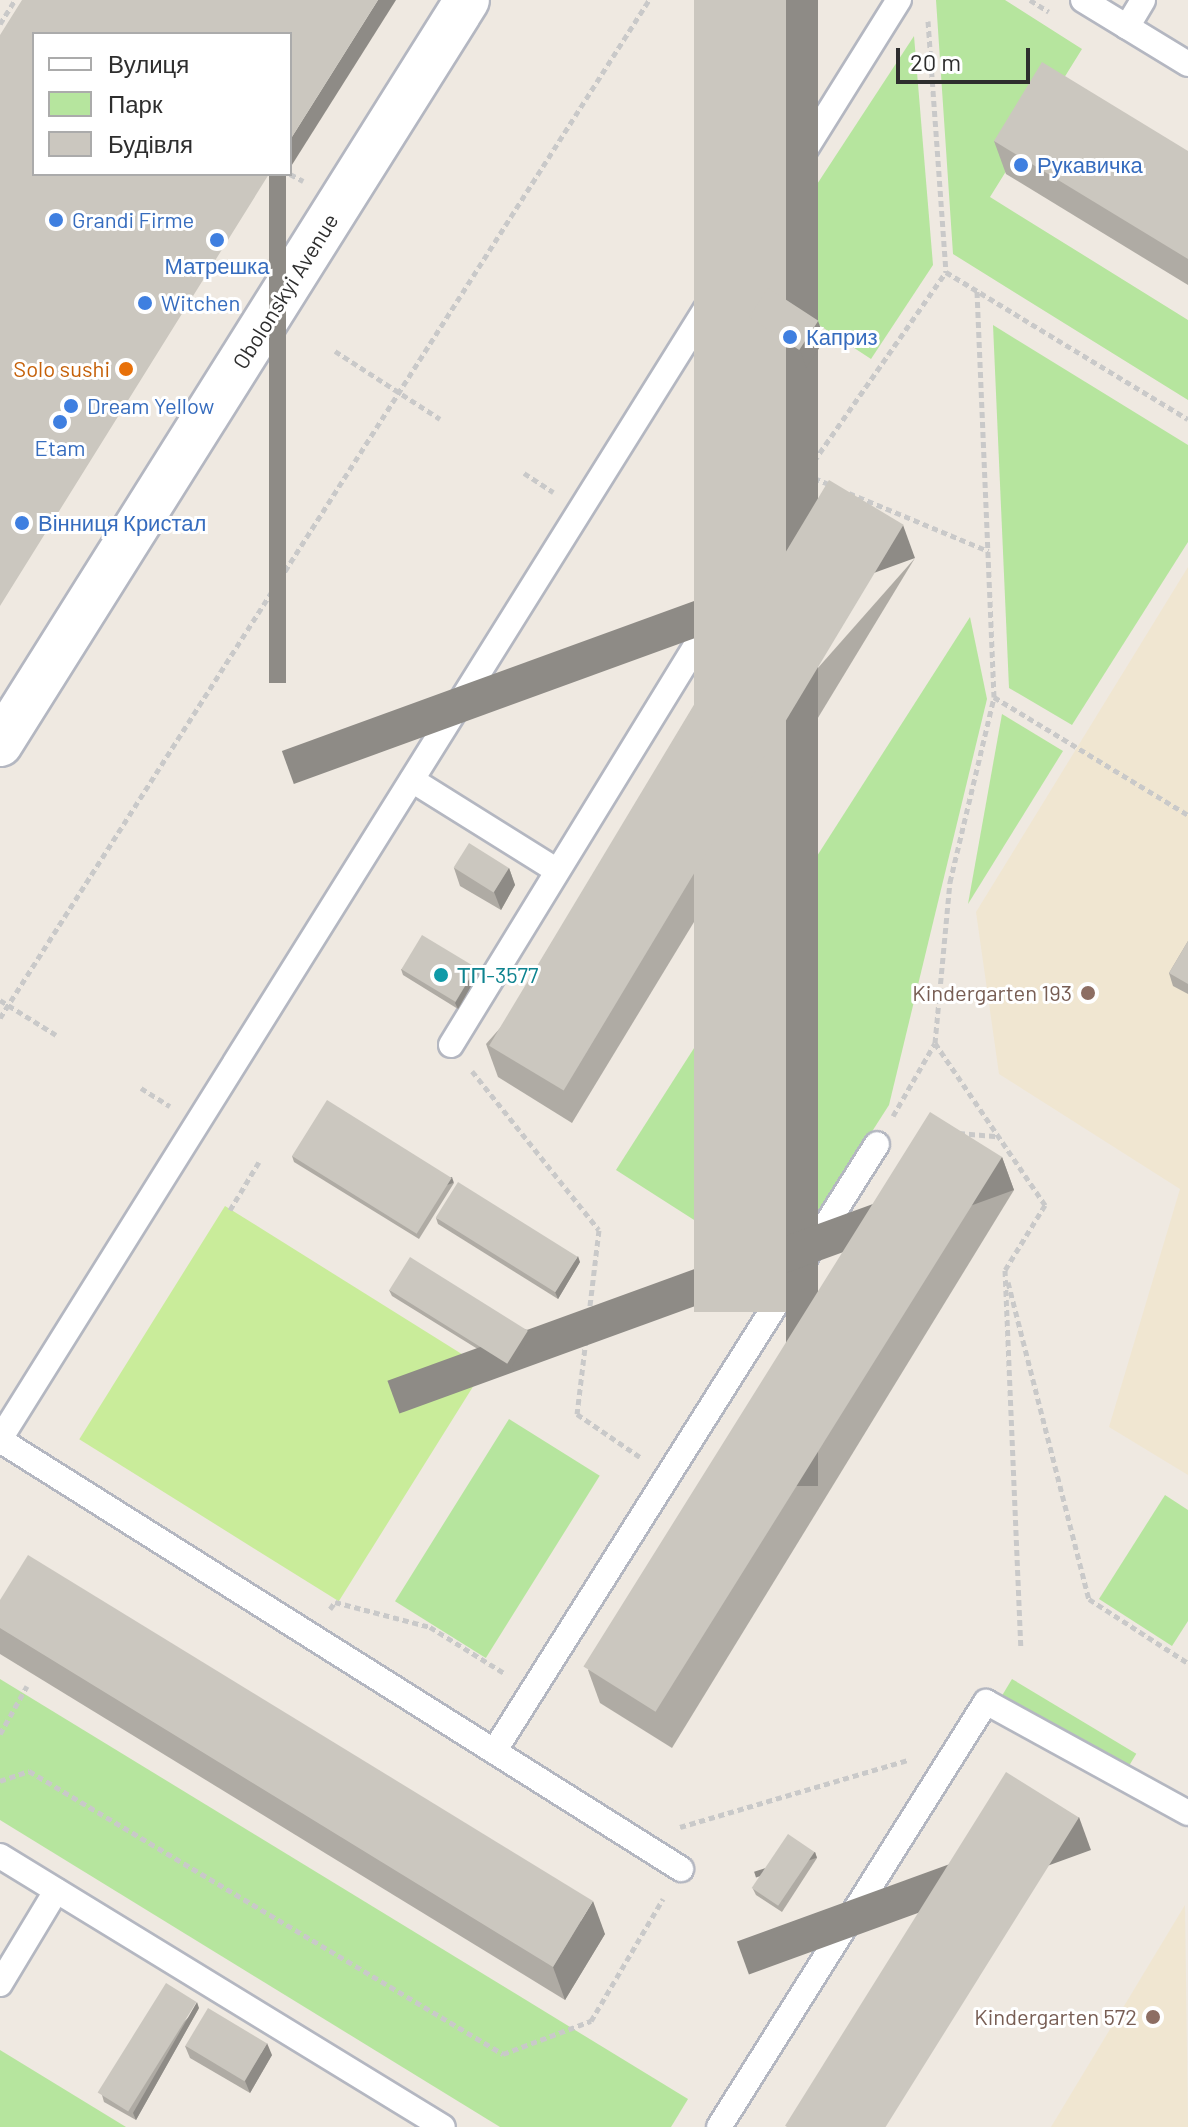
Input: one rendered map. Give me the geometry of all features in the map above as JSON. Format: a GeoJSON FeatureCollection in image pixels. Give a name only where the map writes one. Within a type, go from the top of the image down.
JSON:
{"type":"FeatureCollection","features":[{"type":"Feature","properties":{"kind":"main road","name":"Obolonskyi Avenue"},"geometry":{"type":"LineString","coordinates":[[0,744],[467,0]]}},
{"type":"Feature","properties":{"kind":"lane"},"geometry":{"type":"LineString","coordinates":[[681,1869],[0,1440],[899,0]]}},
{"type":"Feature","properties":{"kind":"lane"},"geometry":{"type":"LineString","coordinates":[[1083,0],[1188,64]]}},
{"type":"Feature","properties":{"kind":"lane"},"geometry":{"type":"LineString","coordinates":[[1127,27],[1143,0]]}},
{"type":"Feature","properties":{"kind":"lane"},"geometry":{"type":"LineString","coordinates":[[451,1045],[773,520]]}},
{"type":"Feature","properties":{"kind":"lane"},"geometry":{"type":"LineString","coordinates":[[412,780],[556,870]]}},
{"type":"Feature","properties":{"kind":"lane"},"geometry":{"type":"LineString","coordinates":[[495,1750],[877,1144]]}},
{"type":"Feature","properties":{"kind":"lane"},"geometry":{"type":"LineString","coordinates":[[719,2127],[986,1702],[1188,1813]]}},
{"type":"Feature","properties":{"kind":"lane"},"geometry":{"type":"LineString","coordinates":[[0,1856],[443,2127]]}},
{"type":"Feature","properties":{"kind":"lane"},"geometry":{"type":"LineString","coordinates":[[0,1984],[56,1891]]}},
{"type":"Feature","properties":{"kind":"path"},"geometry":{"type":"LineString","coordinates":[[0,1018],[649,0]]}},
{"type":"Feature","properties":{"kind":"path"},"geometry":{"type":"LineString","coordinates":[[0,24],[13,3],[20,11]]}},
{"type":"Feature","properties":{"kind":"path"},"geometry":{"type":"LineString","coordinates":[[773,520],[946,272],[927,15]]}},
{"type":"Feature","properties":{"kind":"path"},"geometry":{"type":"LineString","coordinates":[[946,272],[1188,419]]}},
{"type":"Feature","properties":{"kind":"path"},"geometry":{"type":"LineString","coordinates":[[877,1144],[935,1043],[950,882],[994,697],[977,291]]}},
{"type":"Feature","properties":{"kind":"path"},"geometry":{"type":"LineString","coordinates":[[335,351],[446,423]]}},
{"type":"Feature","properties":{"kind":"path"},"geometry":{"type":"LineString","coordinates":[[805,474],[988,551]]}},
{"type":"Feature","properties":{"kind":"path"},"geometry":{"type":"LineString","coordinates":[[994,697],[1188,815]]}},
{"type":"Feature","properties":{"kind":"path"},"geometry":{"type":"LineString","coordinates":[[0,1000],[61,1038]]}},
{"type":"Feature","properties":{"kind":"path"},"geometry":{"type":"LineString","coordinates":[[935,1043],[1045,1205],[1005,1270],[1021,1646]]}},
{"type":"Feature","properties":{"kind":"path"},"geometry":{"type":"LineString","coordinates":[[451,1045],[599,1230],[577,1414],[668,1475]]}},
{"type":"Feature","properties":{"kind":"path"},"geometry":{"type":"LineString","coordinates":[[943,1132],[999,1136]]}},
{"type":"Feature","properties":{"kind":"path"},"geometry":{"type":"LineString","coordinates":[[230,1210],[259,1162]]}},
{"type":"Feature","properties":{"kind":"path"},"geometry":{"type":"LineString","coordinates":[[1005,1270],[1089,1599],[1188,1663]]}},
{"type":"Feature","properties":{"kind":"path"},"geometry":{"type":"LineString","coordinates":[[372,1612],[430,1627],[532,1691]]}},
{"type":"Feature","properties":{"kind":"path"},"geometry":{"type":"LineString","coordinates":[[0,1734],[27,1686]]}},
{"type":"Feature","properties":{"kind":"path"},"geometry":{"type":"LineString","coordinates":[[636,1840],[959,1746]]}},
{"type":"Feature","properties":{"kind":"path"},"geometry":{"type":"LineString","coordinates":[[0,1781],[29,1771],[503,2054],[591,2021],[681,1869]]}},
{"type":"Feature","properties":{"kind":"shaded area","name":"Kindergarten 193"},"geometry":{"type":"Polygon","coordinates":[[[1188,567],[1188,1475],[1109,1427],[1180,1189],[999,1074],[976,912],[1188,567]]]}},
{"type":"Feature","properties":{"kind":"shaded area","name":"Kindergarten 572"},"geometry":{"type":"Polygon","coordinates":[[[1185,1905],[1188,2127],[1051,2127],[1185,1905]]]}},
{"type":"Feature","properties":{"kind":"green space"},"geometry":{"type":"Polygon","coordinates":[[[936,0],[1005,0],[1082,49],[990,197],[1188,320],[1188,400],[953,254],[936,0]]]}},
{"type":"Feature","properties":{"kind":"green space"},"geometry":{"type":"Polygon","coordinates":[[[914,36],[933,265],[871,359],[753,282],[914,36]]]}},
{"type":"Feature","properties":{"kind":"green space"},"geometry":{"type":"Polygon","coordinates":[[[993,325],[1188,445],[1188,542],[1072,725],[1009,688],[993,325]]]}},
{"type":"Feature","properties":{"kind":"green space"},"geometry":{"type":"Polygon","coordinates":[[[970,617],[987,699],[889,1105],[780,1275],[616,1170],[970,617]]]}},
{"type":"Feature","properties":{"kind":"green space"},"geometry":{"type":"Polygon","coordinates":[[[1002,714],[1063,751],[968,904],[1002,714]]]}},
{"type":"Feature","properties":{"kind":"green space"},"geometry":{"type":"Polygon","coordinates":[[[225,1206],[485,1368],[339,1601],[79,1439],[225,1206]]]}},
{"type":"Feature","properties":{"kind":"green space"},"geometry":{"type":"Polygon","coordinates":[[[509,1419],[600,1476],[486,1658],[395,1601],[509,1419]]]}},
{"type":"Feature","properties":{"kind":"green space"},"geometry":{"type":"Polygon","coordinates":[[[1165,1495],[1188,1510],[1188,1621],[1172,1646],[1099,1599],[1165,1495]]]}},
{"type":"Feature","properties":{"kind":"green space"},"geometry":{"type":"Polygon","coordinates":[[[0,1679],[688,2099],[671,2127],[500,2127],[0,1820],[0,1679]]]}},
{"type":"Feature","properties":{"kind":"green space"},"geometry":{"type":"Polygon","coordinates":[[[1012,1679],[1136,1754],[1125,1772],[1001,1697],[1012,1679]]]}},
{"type":"Feature","properties":{"kind":"green space"},"geometry":{"type":"Polygon","coordinates":[[[0,2050],[126,2127],[0,2127],[0,2050]]]}},
{"type":"Feature","properties":{"kind":"building","name":"Dream Yellow"},"geometry":{"type":"Polygon","coordinates":[[[22,0],[378,0],[292,137],[292,32],[32,32],[32,176],[268,176],[0,606],[0,35],[22,0]]]}},
{"type":"Feature","properties":{"kind":"building"},"geometry":{"type":"Polygon","coordinates":[[[694,0],[786,0],[786,1312],[694,1312],[694,0]]]}},
{"type":"Feature","properties":{"kind":"building"},"geometry":{"type":"Polygon","coordinates":[[[1042,62],[1188,151],[1188,259],[994,141],[1042,62]]]}},
{"type":"Feature","properties":{"kind":"building"},"geometry":{"type":"Polygon","coordinates":[[[768,288],[818,321],[799,350],[749,317],[768,288]]]}},
{"type":"Feature","properties":{"kind":"building"},"geometry":{"type":"Polygon","coordinates":[[[829,480],[904,525],[564,1091],[489,1046],[829,480]]]}},
{"type":"Feature","properties":{"kind":"building"},"geometry":{"type":"Polygon","coordinates":[[[469,843],[509,868],[493,892],[454,868],[469,843]]]}},
{"type":"Feature","properties":{"kind":"building","name":"ТП-3577"},"geometry":{"type":"Polygon","coordinates":[[[422,935],[476,967],[455,1002],[401,969],[422,935]]]}},
{"type":"Feature","properties":{"kind":"building"},"geometry":{"type":"Polygon","coordinates":[[[1188,941],[1188,984],[1169,973],[1188,941]]]}},
{"type":"Feature","properties":{"kind":"building"},"geometry":{"type":"Polygon","coordinates":[[[327,1100],[452,1178],[417,1234],[292,1156],[327,1100]]]}},
{"type":"Feature","properties":{"kind":"building"},"geometry":{"type":"Polygon","coordinates":[[[930,1112],[1002,1157],[656,1712],[583,1667],[930,1112]]]}},
{"type":"Feature","properties":{"kind":"building"},"geometry":{"type":"Polygon","coordinates":[[[458,1182],[578,1257],[555,1292],[436,1218],[458,1182]]]}},
{"type":"Feature","properties":{"kind":"building"},"geometry":{"type":"Polygon","coordinates":[[[410,1257],[528,1331],[507,1364],[389,1290],[410,1257]]]}},
{"type":"Feature","properties":{"kind":"building"},"geometry":{"type":"Polygon","coordinates":[[[28,1555],[593,1901],[553,1967],[0,1628],[0,1600],[28,1555]]]}},
{"type":"Feature","properties":{"kind":"building"},"geometry":{"type":"Polygon","coordinates":[[[1006,1772],[1079,1818],[886,2127],[785,2126],[1006,1772]]]}},
{"type":"Feature","properties":{"kind":"building"},"geometry":{"type":"Polygon","coordinates":[[[788,1834],[815,1852],[778,1906],[752,1888],[788,1834]]]}},
{"type":"Feature","properties":{"kind":"building"},"geometry":{"type":"Polygon","coordinates":[[[166,1983],[197,2002],[128,2111],[98,2092],[166,1983]]]}},
{"type":"Feature","properties":{"kind":"building"},"geometry":{"type":"Polygon","coordinates":[[[208,2008],[267,2044],[244,2081],[185,2046],[208,2008]]]}},
{"type":"Feature","properties":{"kind":"place","name":"Рукавичка"},"geometry":{"type":"Point","coordinates":[1021,165]}},
{"type":"Feature","properties":{"kind":"place","name":"Grandi Firme"},"geometry":{"type":"Point","coordinates":[56,220]}},
{"type":"Feature","properties":{"kind":"place","name":"Матрешка"},"geometry":{"type":"Point","coordinates":[217,240]}},
{"type":"Feature","properties":{"kind":"place","name":"Witchen"},"geometry":{"type":"Point","coordinates":[145,303]}},
{"type":"Feature","properties":{"kind":"place","name":"Каприз"},"geometry":{"type":"Point","coordinates":[790,337]}},
{"type":"Feature","properties":{"kind":"place","name":"Solo sushi"},"geometry":{"type":"Point","coordinates":[126,369]}},
{"type":"Feature","properties":{"kind":"place","name":"Dream Yellow"},"geometry":{"type":"Point","coordinates":[71,406]}},
{"type":"Feature","properties":{"kind":"place","name":"Etam"},"geometry":{"type":"Point","coordinates":[60,422]}},
{"type":"Feature","properties":{"kind":"place","name":"Вінниця Кристал"},"geometry":{"type":"Point","coordinates":[22,523]}},
{"type":"Feature","properties":{"kind":"place","name":"ТП-3577"},"geometry":{"type":"Point","coordinates":[441,975]}},
{"type":"Feature","properties":{"kind":"place","name":"Kindergarten 193"},"geometry":{"type":"Point","coordinates":[1088,993]}},
{"type":"Feature","properties":{"kind":"place","name":"Kindergarten 572"},"geometry":{"type":"Point","coordinates":[1153,2017]}}]}
